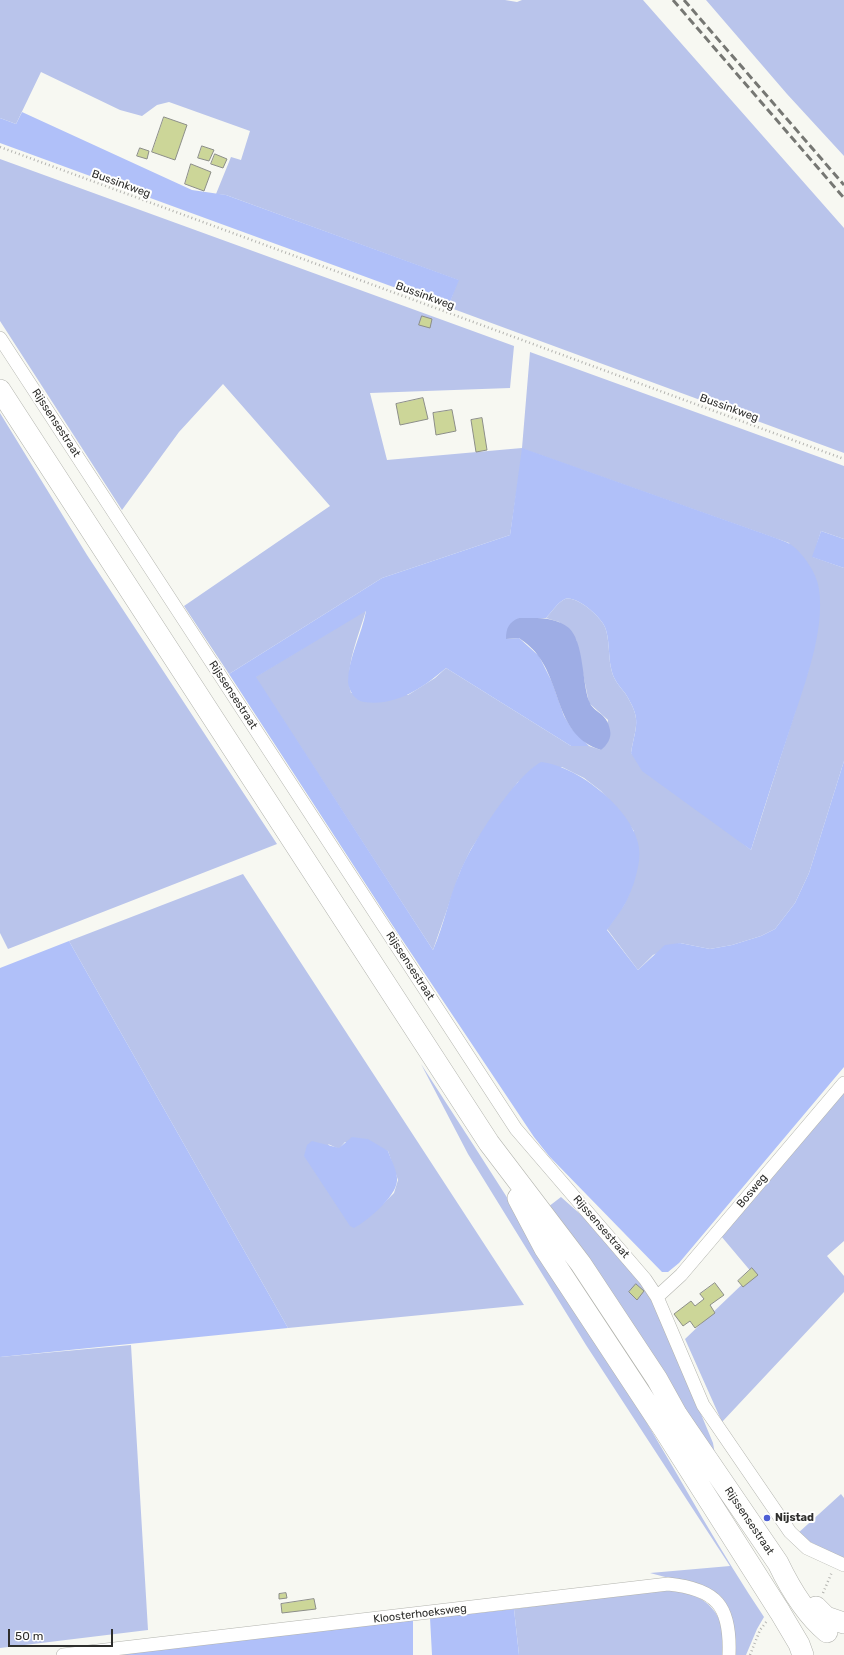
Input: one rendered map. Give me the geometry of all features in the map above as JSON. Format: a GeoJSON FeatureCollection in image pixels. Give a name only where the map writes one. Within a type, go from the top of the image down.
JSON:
{"type":"FeatureCollection","features":[{"type":"Feature","properties":{"kind":"main road","name":"Rijssensestraat"},"geometry":{"type":"LineString","coordinates":[[0,390],[489,1143],[585,1271],[653,1373],[678,1415],[778,1563],[787,1581],[804,1606],[818,1624],[838,1630]]}},
{"type":"Feature","properties":{"kind":"main road","name":"Rijssensestraat"},"geometry":{"type":"LineString","coordinates":[[489,1143],[545,1249],[665,1431],[754,1572],[796,1652]]}},
{"type":"Feature","properties":{"kind":"main road","name":"Rijssensestraat"},"geometry":{"type":"LineString","coordinates":[[778,1563],[793,1576],[820,1612],[831,1620],[838,1630]]}},
{"type":"Feature","properties":{"kind":"main road"},"geometry":{"type":"LineString","coordinates":[[796,1652],[812,1636],[838,1630]]}},
{"type":"Feature","properties":{"kind":"street","name":"Rijssensestraat"},"geometry":{"type":"LineString","coordinates":[[0,338],[516,1129],[645,1279],[657,1298],[703,1405],[790,1532],[807,1548],[844,1565]]}},
{"type":"Feature","properties":{"kind":"street","name":"Bosweg"},"geometry":{"type":"LineString","coordinates":[[657,1298],[681,1275],[844,1083]]}},
{"type":"Feature","properties":{"kind":"street","name":"Kloosterhoeksweg"},"geometry":{"type":"LineString","coordinates":[[64,1655],[668,1584],[689,1586],[700,1590],[720,1606],[727,1618],[730,1634],[729,1655]]}},
{"type":"Feature","properties":{"kind":"path","name":"Bussinkweg"},"geometry":{"type":"LineString","coordinates":[[0,147],[844,459]]}},
{"type":"Feature","properties":{"kind":"shaded area"},"geometry":{"type":"Polygon","coordinates":[[[0,0],[505,0],[517,2],[522,0],[643,0],[844,228],[844,453],[448,307],[458,280],[226,195],[216,194],[231,157],[241,160],[250,131],[169,102],[157,105],[142,116],[120,110],[41,72],[16,124],[0,118],[0,0]]]}},
{"type":"Feature","properties":{"kind":"shaded area"},"geometry":{"type":"Polygon","coordinates":[[[706,0],[844,0],[844,156],[787,94],[706,0]]]}},
{"type":"Feature","properties":{"kind":"shaded area"},"geometry":{"type":"Polygon","coordinates":[[[22,112],[192,190],[226,195],[459,280],[448,307],[0,143],[0,118],[16,124],[22,112]]]}},
{"type":"Feature","properties":{"kind":"shaded area"},"geometry":{"type":"Polygon","coordinates":[[[0,159],[514,346],[510,388],[370,393],[387,460],[522,448],[530,352],[844,466],[844,539],[821,531],[813,557],[844,568],[844,761],[809,873],[795,903],[775,929],[761,936],[732,945],[710,949],[680,943],[653,955],[638,970],[607,929],[624,905],[630,892],[634,831],[601,791],[584,778],[562,767],[518,782],[493,816],[471,849],[460,872],[433,950],[255,677],[366,610],[353,652],[349,673],[351,693],[408,695],[435,678],[446,668],[571,746],[589,746],[601,750],[608,720],[589,703],[576,639],[559,622],[546,618],[562,600],[570,599],[576,601],[583,604],[595,614],[606,630],[613,675],[625,693],[636,716],[636,728],[631,753],[751,850],[808,671],[815,639],[789,543],[523,449],[510,535],[382,578],[229,674],[184,606],[330,506],[223,384],[179,432],[122,510],[0,321],[0,159]]]}},
{"type":"Feature","properties":{"kind":"shaded area"},"geometry":{"type":"Polygon","coordinates":[[[0,413],[87,555],[277,844],[8,949],[0,933],[0,413]]]}},
{"type":"Feature","properties":{"kind":"shaded area"},"geometry":{"type":"Polygon","coordinates":[[[522,448],[784,541],[795,548],[809,564],[818,583],[819,589],[820,605],[817,639],[808,674],[751,850],[642,771],[631,753],[636,728],[636,716],[625,693],[613,675],[606,630],[595,614],[583,604],[576,601],[570,599],[562,600],[546,618],[519,618],[506,639],[519,638],[539,656],[552,682],[564,716],[572,729],[589,746],[571,746],[446,668],[418,689],[398,699],[375,703],[358,700],[353,695],[348,682],[350,664],[366,611],[256,677],[433,950],[456,882],[474,845],[495,812],[519,781],[541,762],[556,765],[591,784],[622,812],[632,828],[639,845],[637,872],[625,904],[607,930],[638,970],[665,945],[680,943],[710,949],[732,945],[761,936],[775,929],[795,903],[809,873],[844,761],[844,1067],[679,1263],[668,1272],[662,1272],[549,1156],[534,1137],[393,926],[229,674],[382,578],[510,535],[522,448]]]}},
{"type":"Feature","properties":{"kind":"shaded area"},"geometry":{"type":"Polygon","coordinates":[[[821,531],[844,539],[844,568],[812,557],[821,531]]]}},
{"type":"Feature","properties":{"kind":"shaded area"},"geometry":{"type":"Polygon","coordinates":[[[519,618],[539,618],[557,621],[569,628],[574,634],[580,652],[589,701],[606,720],[610,730],[608,741],[601,750],[587,743],[576,734],[568,723],[546,670],[535,652],[519,638],[506,639],[509,626],[513,621],[519,618]]]}},
{"type":"Feature","properties":{"kind":"shaded area"},"geometry":{"type":"Polygon","coordinates":[[[243,874],[524,1305],[288,1328],[69,941],[243,874]],[[345,1142],[339,1149],[328,1144],[380,1207],[394,1193],[398,1180],[388,1151],[345,1142]]]}},
{"type":"Feature","properties":{"kind":"shaded area"},"geometry":{"type":"Polygon","coordinates":[[[69,941],[288,1328],[0,1357],[0,968],[69,941]]]}},
{"type":"Feature","properties":{"kind":"shaded area"},"geometry":{"type":"Polygon","coordinates":[[[421,1064],[589,1329],[644,1418],[718,1544],[764,1617],[746,1655],[732,1655],[729,1616],[692,1584],[650,1573],[730,1566],[586,1345],[468,1154],[421,1064]]]}},
{"type":"Feature","properties":{"kind":"shaded area"},"geometry":{"type":"Polygon","coordinates":[[[844,1090],[844,1241],[827,1256],[844,1276],[844,1292],[722,1422],[685,1339],[753,1274],[721,1236],[844,1090]]]}},
{"type":"Feature","properties":{"kind":"shaded area"},"geometry":{"type":"Polygon","coordinates":[[[352,1137],[368,1139],[388,1151],[397,1177],[392,1194],[380,1208],[354,1228],[350,1226],[304,1156],[307,1145],[312,1141],[339,1148],[352,1137]]]}},
{"type":"Feature","properties":{"kind":"shaded area"},"geometry":{"type":"Polygon","coordinates":[[[561,1197],[597,1229],[645,1284],[670,1339],[713,1443],[716,1460],[548,1207],[561,1197]]]}},
{"type":"Feature","properties":{"kind":"shaded area"},"geometry":{"type":"Polygon","coordinates":[[[131,1345],[148,1630],[0,1648],[0,1357],[131,1345]]]}},
{"type":"Feature","properties":{"kind":"shaded area"},"geometry":{"type":"Polygon","coordinates":[[[841,1494],[844,1498],[844,1559],[832,1555],[797,1534],[841,1494]]]}},
{"type":"Feature","properties":{"kind":"shaded area"},"geometry":{"type":"Polygon","coordinates":[[[669,1588],[683,1591],[694,1596],[704,1601],[712,1608],[718,1617],[722,1628],[724,1655],[519,1655],[514,1609],[669,1588]]]}},
{"type":"Feature","properties":{"kind":"shaded area"},"geometry":{"type":"Polygon","coordinates":[[[514,1609],[519,1655],[432,1655],[430,1618],[514,1609]]]}},
{"type":"Feature","properties":{"kind":"shaded area"},"geometry":{"type":"Polygon","coordinates":[[[413,1620],[413,1655],[112,1655],[413,1620]]]}},
{"type":"Feature","properties":{"kind":"building"},"geometry":{"type":"Polygon","coordinates":[[[164,117],[187,125],[175,160],[152,152],[164,117]]]}},
{"type":"Feature","properties":{"kind":"building"},"geometry":{"type":"Polygon","coordinates":[[[202,146],[214,150],[209,161],[198,158],[202,146]]]}},
{"type":"Feature","properties":{"kind":"building"},"geometry":{"type":"Polygon","coordinates":[[[140,148],[149,151],[147,159],[137,156],[140,148]]]}},
{"type":"Feature","properties":{"kind":"building"},"geometry":{"type":"Polygon","coordinates":[[[215,154],[227,159],[223,168],[211,164],[215,154]]]}},
{"type":"Feature","properties":{"kind":"building"},"geometry":{"type":"Polygon","coordinates":[[[191,164],[211,172],[204,191],[185,184],[191,164]]]}},
{"type":"Feature","properties":{"kind":"building"},"geometry":{"type":"Polygon","coordinates":[[[422,316],[432,319],[430,328],[419,325],[422,316]]]}},
{"type":"Feature","properties":{"kind":"building"},"geometry":{"type":"Polygon","coordinates":[[[423,398],[428,419],[400,425],[396,404],[423,398]]]}},
{"type":"Feature","properties":{"kind":"building"},"geometry":{"type":"Polygon","coordinates":[[[452,410],[456,431],[436,435],[433,413],[452,410]]]}},
{"type":"Feature","properties":{"kind":"building"},"geometry":{"type":"Polygon","coordinates":[[[482,418],[487,450],[476,452],[471,420],[482,418]]]}},
{"type":"Feature","properties":{"kind":"building"},"geometry":{"type":"Polygon","coordinates":[[[752,1268],[758,1275],[743,1287],[738,1281],[752,1268]]]}},
{"type":"Feature","properties":{"kind":"building"},"geometry":{"type":"Polygon","coordinates":[[[715,1283],[724,1295],[710,1305],[715,1313],[695,1328],[690,1321],[683,1326],[674,1314],[691,1301],[695,1306],[704,1299],[700,1294],[715,1283]]]}},
{"type":"Feature","properties":{"kind":"building"},"geometry":{"type":"Polygon","coordinates":[[[636,1284],[644,1291],[637,1300],[629,1292],[636,1284]]]}},
{"type":"Feature","properties":{"kind":"building"},"geometry":{"type":"Polygon","coordinates":[[[286,1593],[287,1598],[279,1599],[279,1594],[286,1593]]]}},
{"type":"Feature","properties":{"kind":"building"},"geometry":{"type":"Polygon","coordinates":[[[314,1599],[316,1609],[282,1613],[281,1604],[314,1599]]]}},
{"type":"Feature","properties":{"kind":"railway"},"geometry":{"type":"LineString","coordinates":[[673,0],[844,198]]}},
{"type":"Feature","properties":{"kind":"railway"},"geometry":{"type":"LineString","coordinates":[[684,0],[844,185]]}},
{"type":"Feature","properties":{"kind":"place","name":"Nijstad"},"geometry":{"type":"Point","coordinates":[767,1518]}}]}
